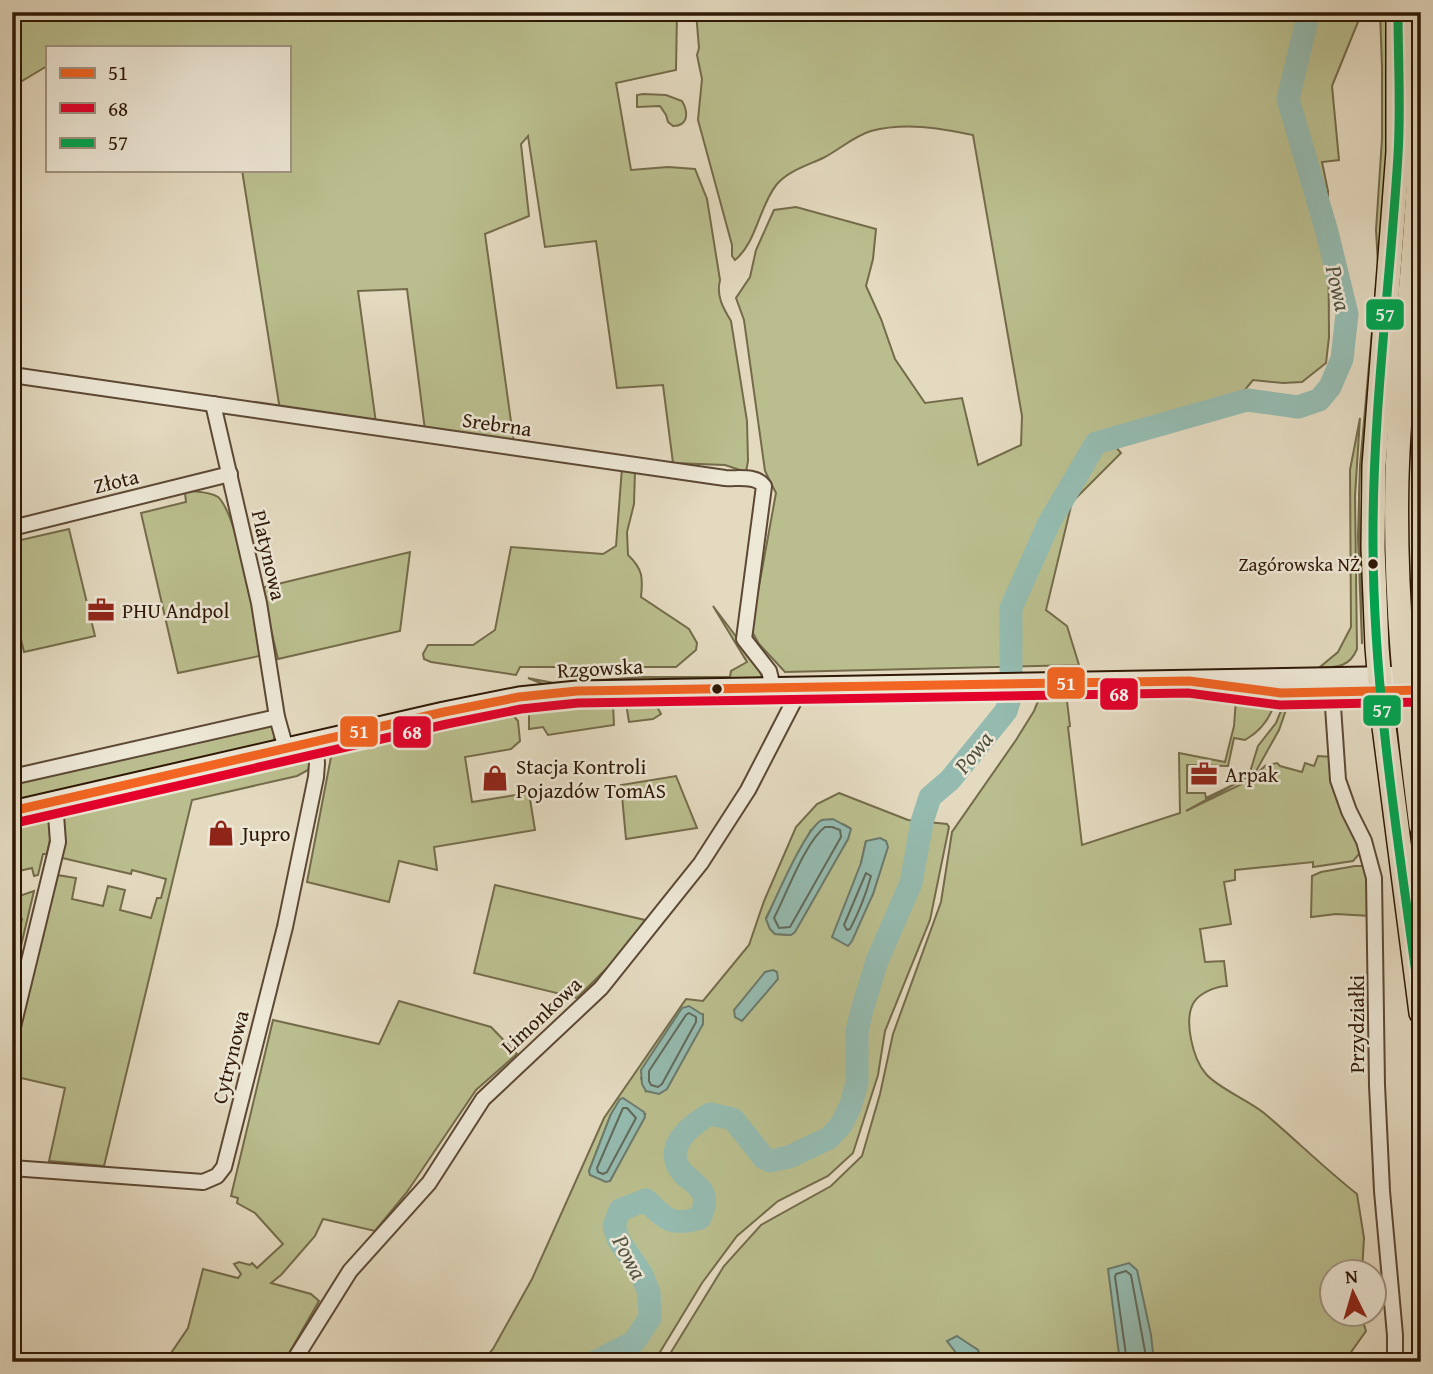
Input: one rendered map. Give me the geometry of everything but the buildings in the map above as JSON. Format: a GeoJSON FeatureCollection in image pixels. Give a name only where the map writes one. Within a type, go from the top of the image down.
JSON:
{"type":"FeatureCollection","features":[{"type":"Feature","properties":{"kind":"main road"},"geometry":{"type":"LineString","coordinates":[[1398,12],[1398,152],[1373,493],[1374,589],[1380,684],[1421,1013]]}},
{"type":"Feature","properties":{"kind":"main road"},"geometry":{"type":"LineString","coordinates":[[1419,12],[1419,167],[1401,396],[1396,501],[1398,610],[1412,683],[1421,826]]}},
{"type":"Feature","properties":{"kind":"street","name":"Srebrna"},"geometry":{"type":"LineString","coordinates":[[12,376],[724,478],[755,479],[764,486],[744,639],[769,671],[773,687]]}},
{"type":"Feature","properties":{"kind":"street","name":"Platynowa"},"geometry":{"type":"LineString","coordinates":[[213,404],[259,603],[277,717],[286,748]]}},
{"type":"Feature","properties":{"kind":"street","name":"Złota"},"geometry":{"type":"LineString","coordinates":[[12,528],[230,474]]}},
{"type":"Feature","properties":{"kind":"street","name":"Rzgowska"},"geometry":{"type":"LineString","coordinates":[[12,811],[444,712],[539,695],[618,689],[794,686],[1204,681],[1247,690],[1303,685]]}},
{"type":"Feature","properties":{"kind":"street"},"geometry":{"type":"LineString","coordinates":[[1303,685],[1412,683]]}},
{"type":"Feature","properties":{"kind":"street"},"geometry":{"type":"LineString","coordinates":[[1303,685],[1332,692],[1380,684]]}},
{"type":"Feature","properties":{"kind":"street","name":"Limonkowa"},"geometry":{"type":"LineString","coordinates":[[293,1362],[350,1271],[429,1183],[483,1099],[600,988],[701,863],[748,790],[795,698],[794,686]]}},
{"type":"Feature","properties":{"kind":"street","name":"Przydziałki"},"geometry":{"type":"LineString","coordinates":[[1332,692],[1339,780],[1349,811],[1364,841],[1374,878],[1377,1085],[1395,1362]]}},
{"type":"Feature","properties":{"kind":"street"},"geometry":{"type":"LineString","coordinates":[[12,777],[277,717]]}},
{"type":"Feature","properties":{"kind":"street","name":"Cytrynowa"},"geometry":{"type":"LineString","coordinates":[[12,1168],[203,1182],[217,1177],[224,1167],[288,913],[316,777],[315,742]]}},
{"type":"Feature","properties":{"kind":"street"},"geometry":{"type":"LineString","coordinates":[[12,1031],[58,842],[52,801]]}},
{"type":"Feature","properties":{"kind":"green space"},"geometry":{"type":"Polygon","coordinates":[[[12,12],[677,12],[676,70],[616,83],[631,170],[668,167],[695,169],[707,199],[720,280],[720,297],[731,321],[747,421],[746,472],[725,465],[673,463],[663,385],[617,388],[596,241],[545,247],[528,136],[521,144],[529,216],[485,234],[514,443],[425,430],[407,289],[358,291],[376,423],[280,410],[242,172],[290,172],[290,46],[46,46],[46,67],[12,87],[12,12]]]}},
{"type":"Feature","properties":{"kind":"green space"},"geometry":{"type":"Polygon","coordinates":[[[696,12],[1362,12],[1332,86],[1339,160],[1322,162],[1328,191],[1329,337],[1326,363],[1302,382],[1253,380],[1244,391],[1188,410],[1104,433],[1121,453],[1072,502],[1046,610],[1067,626],[1079,665],[785,672],[759,644],[751,630],[776,493],[765,471],[744,320],[736,298],[750,277],[756,250],[774,210],[796,207],[876,229],[873,259],[866,286],[895,359],[925,403],[962,398],[978,465],[1021,445],[1022,416],[973,135],[909,126],[884,128],[859,136],[829,155],[792,172],[777,184],[748,244],[735,260],[698,120],[702,79],[697,55],[699,48],[696,12]]]}},
{"type":"Feature","properties":{"kind":"green space"},"geometry":{"type":"Polygon","coordinates":[[[1380,12],[1387,12],[1389,138],[1369,406],[1360,466],[1378,264],[1376,230],[1382,139],[1380,12]]]}},
{"type":"Feature","properties":{"kind":"green space"},"geometry":{"type":"Polygon","coordinates":[[[637,95],[666,95],[682,101],[686,118],[682,124],[673,126],[660,106],[637,107],[637,95]]]}},
{"type":"Feature","properties":{"kind":"green space"},"geometry":{"type":"Polygon","coordinates":[[[1360,418],[1355,496],[1357,649],[1343,665],[1320,667],[1338,652],[1351,627],[1350,470],[1360,418]]]}},
{"type":"Feature","properties":{"kind":"green space"},"geometry":{"type":"Polygon","coordinates":[[[622,468],[635,470],[634,504],[627,532],[628,555],[641,574],[641,597],[689,629],[697,643],[696,650],[676,667],[520,667],[516,675],[424,659],[423,654],[428,645],[473,645],[495,630],[511,547],[603,554],[616,546],[622,468]]]}},
{"type":"Feature","properties":{"kind":"green space"},"geometry":{"type":"Polygon","coordinates":[[[191,491],[215,495],[225,507],[246,571],[264,655],[178,673],[141,513],[186,502],[185,493],[191,491]]]}},
{"type":"Feature","properties":{"kind":"green space"},"geometry":{"type":"Polygon","coordinates":[[[1359,499],[1362,644],[1358,537],[1359,499]]]}},
{"type":"Feature","properties":{"kind":"green space"},"geometry":{"type":"Polygon","coordinates":[[[69,529],[95,636],[24,652],[12,602],[12,542],[69,529]]]}},
{"type":"Feature","properties":{"kind":"green space"},"geometry":{"type":"Polygon","coordinates":[[[410,552],[400,631],[278,659],[261,588],[410,552]]]}},
{"type":"Feature","properties":{"kind":"green space"},"geometry":{"type":"Polygon","coordinates":[[[713,606],[759,667],[762,678],[553,688],[528,678],[554,683],[645,677],[730,677],[731,671],[747,662],[713,606]]]}},
{"type":"Feature","properties":{"kind":"green space"},"geometry":{"type":"Polygon","coordinates":[[[1066,693],[1082,845],[1180,813],[1179,753],[1225,762],[1234,726],[1236,700],[1274,705],[1266,721],[1255,733],[1245,740],[1234,738],[1228,766],[1187,765],[1187,793],[1205,793],[1206,798],[1233,785],[1250,772],[1258,746],[1276,723],[1283,706],[1287,707],[1279,730],[1255,773],[1186,811],[1250,780],[1265,766],[1277,763],[1302,772],[1305,763],[1314,766],[1318,756],[1333,757],[1361,852],[1353,861],[1313,867],[1313,862],[1235,870],[1235,880],[1224,882],[1231,924],[1200,929],[1205,962],[1224,961],[1227,986],[1218,987],[1200,996],[1194,1002],[1189,1019],[1197,1059],[1206,1074],[1264,1113],[1357,1194],[1364,1238],[1363,1258],[1318,1258],[1318,1328],[1365,1328],[1366,1331],[1344,1362],[1075,1362],[1074,1356],[1031,1362],[981,1362],[978,1350],[963,1341],[948,1362],[665,1362],[724,1266],[761,1225],[831,1186],[862,1156],[880,1094],[893,1034],[941,902],[952,832],[1016,740],[1041,694],[1066,693]]]}},
{"type":"Feature","properties":{"kind":"green space"},"geometry":{"type":"Polygon","coordinates":[[[655,703],[661,714],[653,719],[629,722],[626,704],[655,703]]]}},
{"type":"Feature","properties":{"kind":"green space"},"geometry":{"type":"Polygon","coordinates":[[[613,704],[614,725],[548,735],[543,727],[529,729],[529,712],[613,704]]]}},
{"type":"Feature","properties":{"kind":"green space"},"geometry":{"type":"Polygon","coordinates":[[[512,714],[518,721],[520,741],[511,749],[465,757],[472,802],[529,793],[535,830],[434,847],[437,870],[399,861],[389,902],[307,882],[331,757],[344,750],[512,714]]]}},
{"type":"Feature","properties":{"kind":"green space"},"geometry":{"type":"Polygon","coordinates":[[[263,722],[274,726],[274,740],[269,746],[12,806],[12,781],[263,722]]]}},
{"type":"Feature","properties":{"kind":"green space"},"geometry":{"type":"Polygon","coordinates":[[[307,758],[311,762],[308,770],[297,776],[192,800],[104,1166],[49,1161],[65,1088],[12,1076],[12,1059],[57,875],[76,878],[72,899],[103,906],[108,886],[125,890],[120,910],[151,918],[157,898],[161,898],[166,879],[58,857],[63,816],[307,758]]]}},
{"type":"Feature","properties":{"kind":"green space"},"geometry":{"type":"Polygon","coordinates":[[[676,776],[697,828],[626,839],[621,785],[676,776]]]}},
{"type":"Feature","properties":{"kind":"green space"},"geometry":{"type":"Polygon","coordinates":[[[839,793],[908,820],[947,824],[949,827],[930,920],[885,1031],[878,1075],[853,1153],[828,1176],[778,1201],[737,1236],[702,1283],[654,1362],[482,1362],[493,1349],[532,1279],[604,1118],[686,999],[703,1001],[749,945],[764,901],[796,827],[817,804],[839,793]],[[843,824],[811,830],[766,918],[775,934],[790,935],[848,839],[850,828],[843,824]],[[866,841],[861,863],[873,894],[887,848],[886,841],[866,841]],[[703,1015],[641,1078],[646,1091],[703,1024],[703,1015]],[[611,1114],[589,1171],[610,1181],[645,1114],[611,1114]]]}},
{"type":"Feature","properties":{"kind":"green space"},"geometry":{"type":"Polygon","coordinates":[[[49,820],[52,830],[47,854],[43,854],[38,875],[34,876],[32,868],[19,871],[16,856],[12,857],[12,828],[49,820]]]}},
{"type":"Feature","properties":{"kind":"green space"},"geometry":{"type":"Polygon","coordinates":[[[1365,866],[1368,875],[1370,916],[1336,914],[1311,917],[1312,876],[1365,866]]]}},
{"type":"Feature","properties":{"kind":"green space"},"geometry":{"type":"Polygon","coordinates":[[[495,885],[645,920],[626,949],[577,998],[474,973],[495,885]]]}},
{"type":"Feature","properties":{"kind":"green space"},"geometry":{"type":"Polygon","coordinates":[[[34,891],[16,967],[12,966],[12,929],[19,931],[22,919],[14,916],[17,901],[22,895],[34,891]]]}},
{"type":"Feature","properties":{"kind":"green space"},"geometry":{"type":"Polygon","coordinates":[[[399,1001],[491,1027],[517,1054],[476,1090],[407,1192],[375,1231],[323,1219],[315,1236],[271,1283],[311,1294],[319,1301],[284,1362],[165,1362],[188,1328],[203,1269],[238,1278],[241,1274],[234,1264],[252,1263],[257,1268],[283,1244],[255,1213],[237,1203],[238,1198],[231,1196],[273,1020],[379,1044],[399,1001]]]}},
{"type":"Feature","properties":{"kind":"water"},"geometry":{"type":"Polygon","coordinates":[[[833,819],[851,829],[848,839],[795,932],[791,935],[775,934],[766,919],[791,865],[815,825],[822,820],[833,819]]]}},
{"type":"Feature","properties":{"kind":"water"},"geometry":{"type":"Polygon","coordinates":[[[880,838],[886,841],[888,847],[873,894],[848,946],[832,937],[861,863],[866,841],[880,838]]]}},
{"type":"Feature","properties":{"kind":"water"},"geometry":{"type":"Polygon","coordinates":[[[765,972],[777,972],[778,979],[742,1021],[735,1017],[734,1010],[765,972]]]}},
{"type":"Feature","properties":{"kind":"water"},"geometry":{"type":"Polygon","coordinates":[[[689,1006],[703,1015],[703,1024],[667,1089],[659,1094],[646,1091],[642,1084],[641,1070],[682,1008],[689,1006]]]}},
{"type":"Feature","properties":{"kind":"water"},"geometry":{"type":"Polygon","coordinates":[[[623,1098],[644,1112],[645,1117],[610,1181],[606,1182],[590,1175],[589,1171],[611,1114],[623,1098]]]}},
{"type":"Feature","properties":{"kind":"water"},"geometry":{"type":"Polygon","coordinates":[[[1129,1263],[1137,1270],[1154,1362],[1120,1362],[1108,1269],[1129,1263]]]}},
{"type":"Feature","properties":{"kind":"water"},"geometry":{"type":"Polygon","coordinates":[[[957,1336],[978,1350],[981,1362],[948,1362],[956,1353],[947,1341],[957,1336]]]}},
{"type":"Feature","properties":{"kind":"waterway","name":"Powa"},"geometry":{"type":"LineString","coordinates":[[595,1362],[634,1342],[650,1318],[649,1293],[642,1275],[618,1239],[614,1226],[620,1210],[646,1200],[669,1220],[682,1222],[700,1218],[704,1206],[702,1191],[681,1171],[675,1156],[679,1141],[690,1128],[710,1114],[733,1119],[764,1158],[770,1161],[789,1157],[829,1138],[841,1125],[857,1083],[857,1031],[862,1010],[877,961],[911,883],[922,822],[930,797],[950,780],[1006,711],[1011,695],[1011,608],[1049,523],[1096,443],[1247,400],[1298,407],[1319,400],[1330,387],[1342,359],[1347,314],[1327,232],[1288,99],[1309,12]]}},
{"type":"Feature","properties":{"kind":"transit line","name":"57"},"geometry":{"type":"LineString","coordinates":[[1398,12],[1399,137],[1378,400],[1373,547],[1383,722],[1421,1011]]}},
{"type":"Feature","properties":{"kind":"transit line","name":"51"},"geometry":{"type":"LineString","coordinates":[[12,811],[444,712],[519,697],[577,691],[1189,681],[1281,693],[1421,690]]}},
{"type":"Feature","properties":{"kind":"transit line","name":"68"},"geometry":{"type":"LineString","coordinates":[[15,823],[447,724],[521,709],[578,703],[1188,693],[1280,705],[1421,702]]}},
{"type":"Feature","properties":{"kind":"place","name":"Zagórowska NŻ"},"geometry":{"type":"Point","coordinates":[1373,564]}},
{"type":"Feature","properties":{"kind":"place","name":"PHU Andpol"},"geometry":{"type":"Point","coordinates":[101,610]}},
{"type":"Feature","properties":{"kind":"place","name":"Arpak"},"geometry":{"type":"Point","coordinates":[1204,774]}},
{"type":"Feature","properties":{"kind":"place","name":"Stacja Kontroli Pojazdów TomAS"},"geometry":{"type":"Point","coordinates":[495,778]}},
{"type":"Feature","properties":{"kind":"place","name":"Jupro"},"geometry":{"type":"Point","coordinates":[221,833]}}]}
